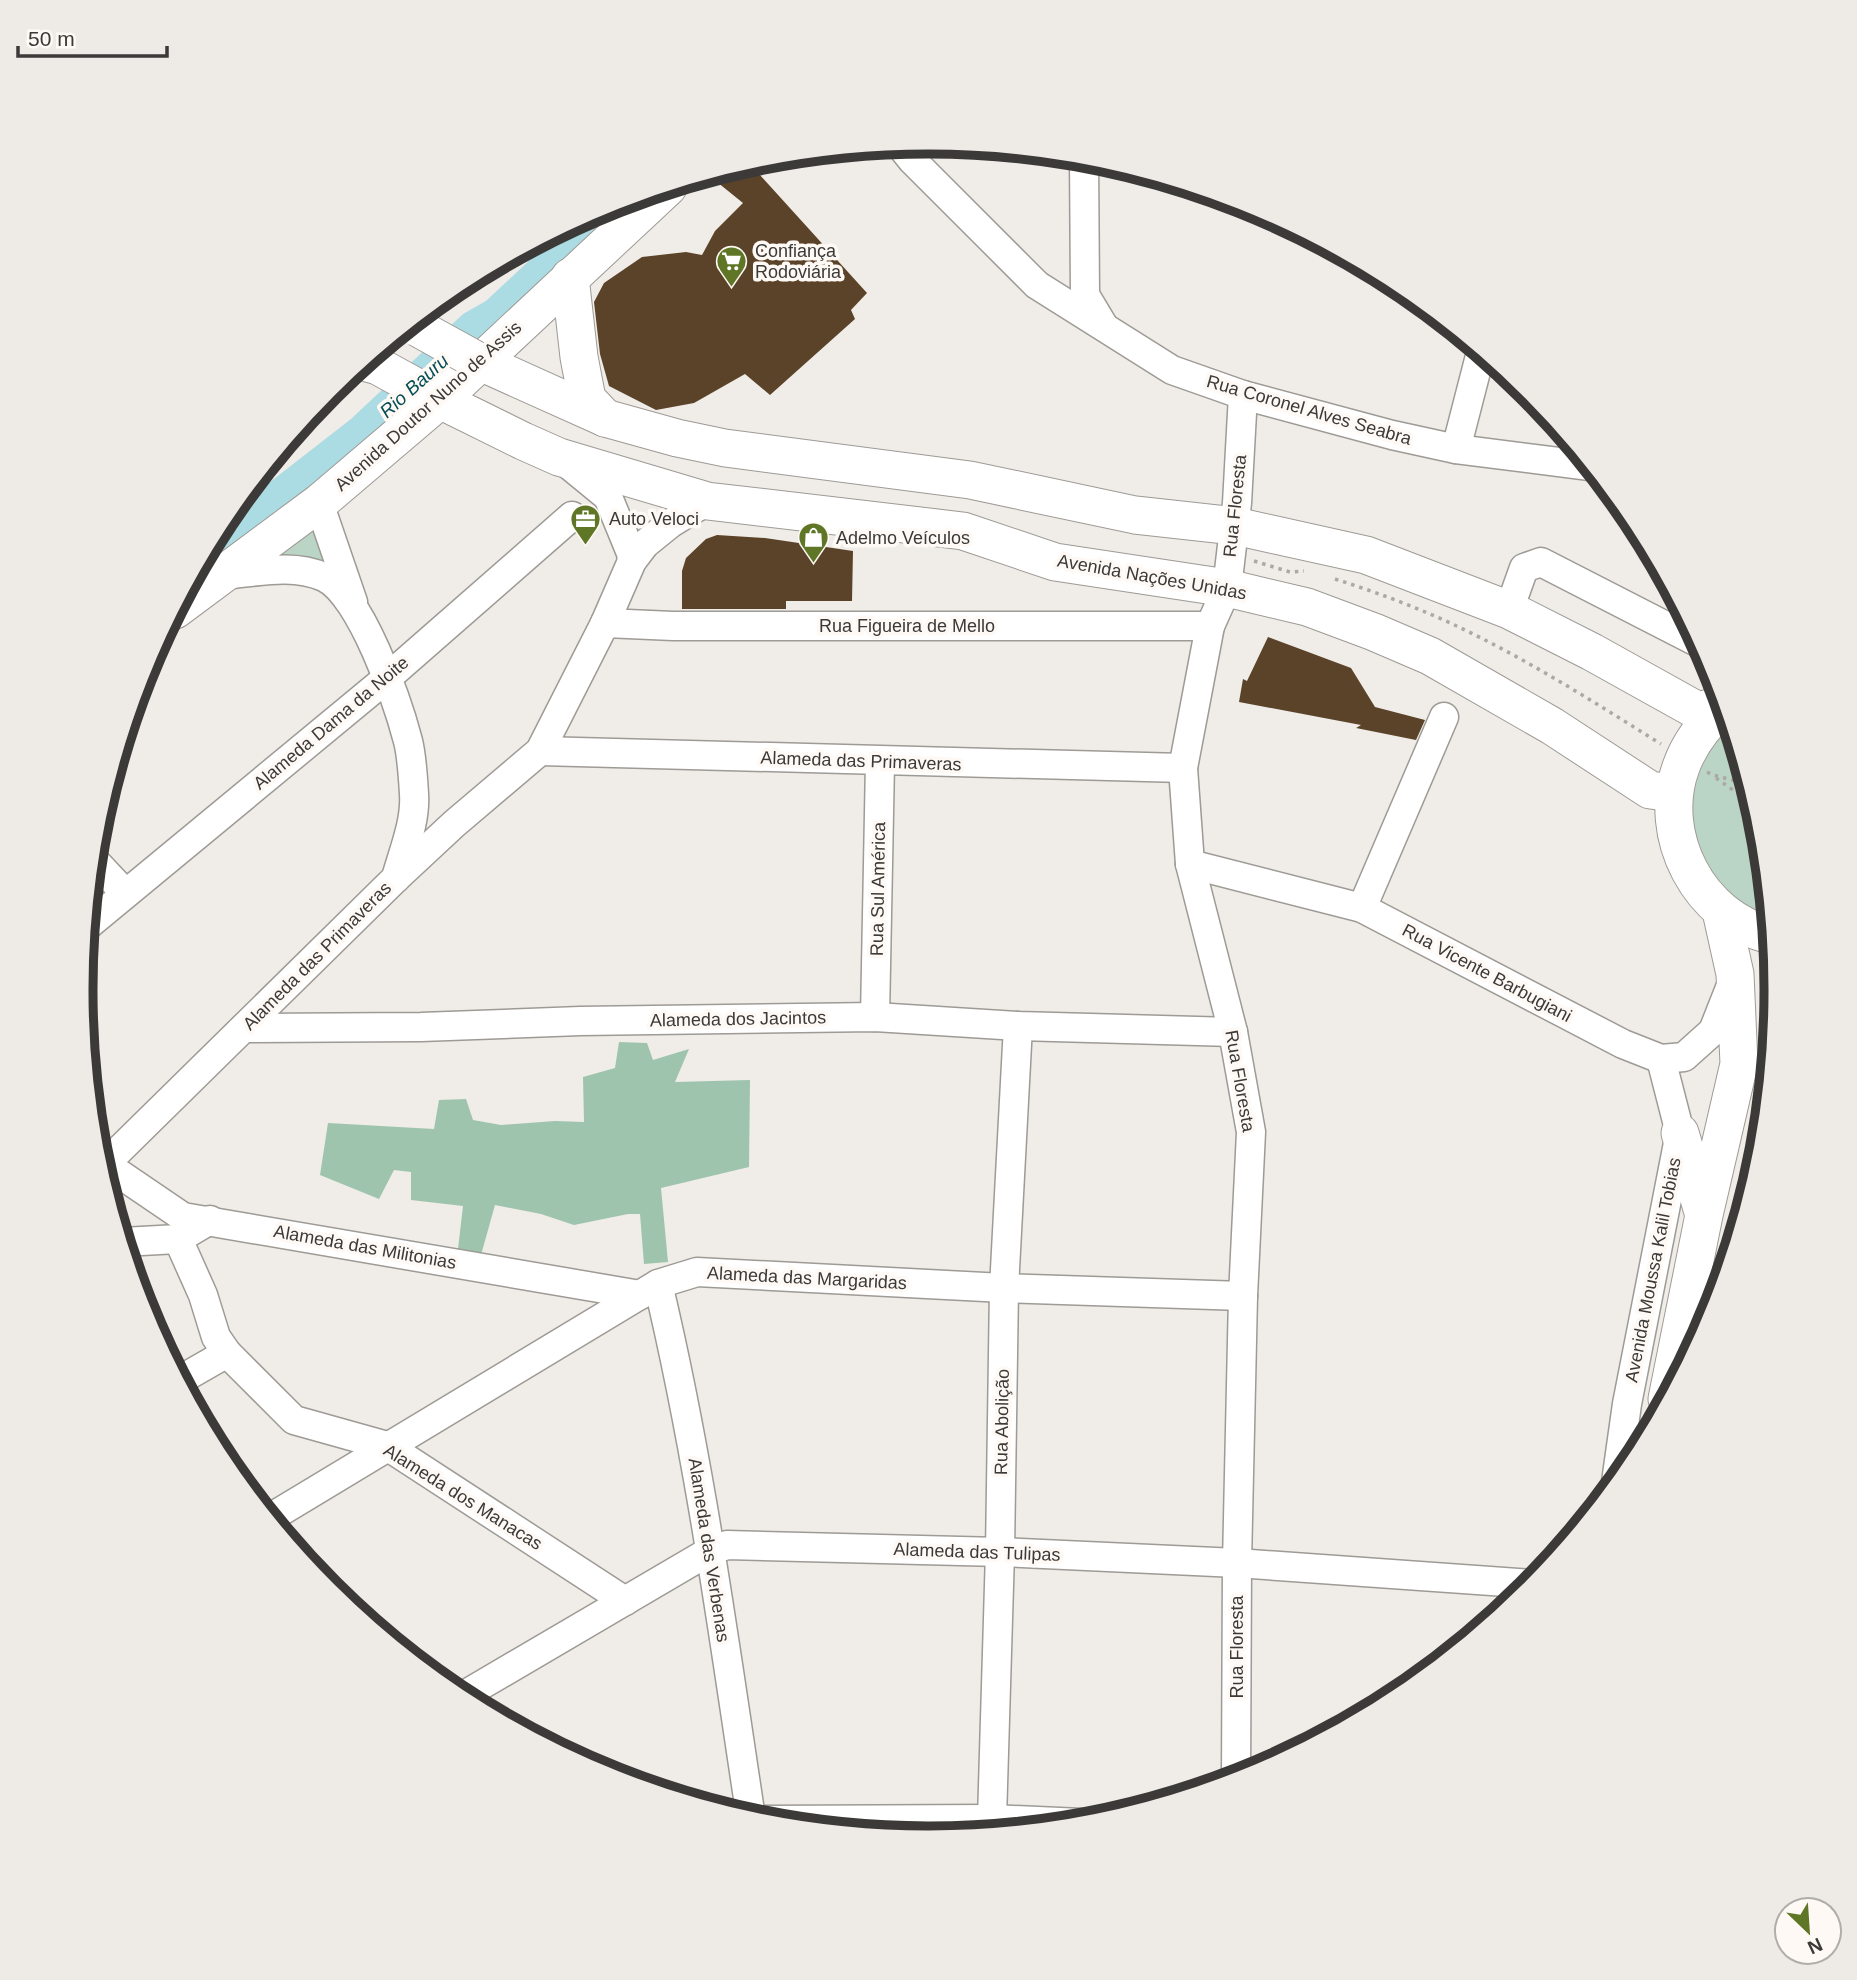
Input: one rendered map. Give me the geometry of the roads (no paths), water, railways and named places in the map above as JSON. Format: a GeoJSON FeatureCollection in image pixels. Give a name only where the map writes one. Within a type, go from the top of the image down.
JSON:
{"type":"FeatureCollection","features":[{"type":"Feature","properties":{"kind":"main road","name":"Avenida Doutor Nuno de Assis"},"geometry":{"type":"LineString","coordinates":[[190,599],[319,503],[478,362],[651,202]]}},
{"type":"Feature","properties":{"kind":"main road"},"geometry":{"type":"LineString","coordinates":[[570,277],[579,357],[587,398],[605,418]]}},
{"type":"Feature","properties":{"kind":"main road"},"geometry":{"type":"LineString","coordinates":[[418,328],[478,362],[605,418],[677,438],[725,448],[970,480],[1135,515],[1235,526],[1366,555],[1509,610],[1592,652],[1698,712],[1715,707]]}},
{"type":"Feature","properties":{"kind":"main road","name":"Avenida Nações Unidas"},"geometry":{"type":"LineString","coordinates":[[373,365],[523,442],[559,457],[707,501],[963,531],[1055,562],[1227,588],[1307,607],[1430,656],[1552,726],[1650,790],[1674,793]]}},
{"type":"Feature","properties":{"kind":"main road"},"geometry":{"type":"LineString","coordinates":[[963,531],[970,480]]}},
{"type":"Feature","properties":{"kind":"main road"},"geometry":{"type":"LineString","coordinates":[[1717,713],[1692,742],[1681,767],[1674,793],[1674,826],[1682,858],[1698,887],[1721,911],[1762,933]]}},
{"type":"Feature","properties":{"kind":"main road"},"geometry":{"type":"LineString","coordinates":[[1675,1365],[1704,1214],[1739,1065],[1735,974],[1721,911]]}},
{"type":"Feature","properties":{"kind":"main road"},"geometry":{"type":"LineString","coordinates":[[1680,1133],[1704,1214]]}},
{"type":"Feature","properties":{"kind":"street","name":"Rua Coronel Alves Seabra"},"geometry":{"type":"LineString","coordinates":[[908,155],[1037,285],[1172,370],[1244,395],[1392,435],[1456,449],[1578,465]]}},
{"type":"Feature","properties":{"kind":"street"},"geometry":{"type":"LineString","coordinates":[[1084,169],[1086,295],[1105,328]]}},
{"type":"Feature","properties":{"kind":"street"},"geometry":{"type":"LineString","coordinates":[[1456,449],[1479,361]]}},
{"type":"Feature","properties":{"kind":"street","name":"Rua Floresta"},"geometry":{"type":"LineString","coordinates":[[1236,1766],[1243,1296],[1251,1132],[1233,1032],[1190,864],[1183,768],[1210,626],[1227,588],[1235,526],[1244,395]]}},
{"type":"Feature","properties":{"kind":"street"},"geometry":{"type":"LineString","coordinates":[[559,457],[608,497],[631,553],[632,562]]}},
{"type":"Feature","properties":{"kind":"street","name":"Alameda das Primaveras"},"geometry":{"type":"LineString","coordinates":[[110,1159],[396,878],[453,824],[540,751],[605,623],[632,562],[645,544],[671,523],[707,501]]}},
{"type":"Feature","properties":{"kind":"street"},"geometry":{"type":"LineString","coordinates":[[319,503],[356,611],[377,651],[408,743],[414,797],[408,835],[396,878]]}},
{"type":"Feature","properties":{"kind":"street","name":"Alameda Dama da Noite"},"geometry":{"type":"LineString","coordinates":[[97,918],[387,678],[572,516]]}},
{"type":"Feature","properties":{"kind":"street"},"geometry":{"type":"LineString","coordinates":[[1509,610],[1524,568],[1541,562],[1685,636]]}},
{"type":"Feature","properties":{"kind":"street"},"geometry":{"type":"LineString","coordinates":[[224,575],[295,569],[327,578],[356,611]]}},
{"type":"Feature","properties":{"kind":"street","name":"Rua Figueira de Mello"},"geometry":{"type":"LineString","coordinates":[[605,623],[673,626],[1210,626]]}},
{"type":"Feature","properties":{"kind":"street"},"geometry":{"type":"LineString","coordinates":[[1362,908],[1444,717]]}},
{"type":"Feature","properties":{"kind":"street","name":"Alameda das Primaveras"},"geometry":{"type":"LineString","coordinates":[[540,751],[1183,768]]}},
{"type":"Feature","properties":{"kind":"street","name":"Rua Sul América"},"geometry":{"type":"LineString","coordinates":[[875,1017],[880,762]]}},
{"type":"Feature","properties":{"kind":"street"},"geometry":{"type":"LineString","coordinates":[[414,797],[424,817],[436,823],[453,824]]}},
{"type":"Feature","properties":{"kind":"street","name":"Rua Vicente Barbugiani"},"geometry":{"type":"LineString","coordinates":[[1190,864],[1362,908],[1623,1044],[1661,1059]]}},
{"type":"Feature","properties":{"kind":"street"},"geometry":{"type":"LineString","coordinates":[[102,869],[125,893]]}},
{"type":"Feature","properties":{"kind":"street"},"geometry":{"type":"LineString","coordinates":[[1661,1059],[1684,1057],[1713,1031],[1735,974]]}},
{"type":"Feature","properties":{"kind":"street","name":"Alameda dos Jacintos"},"geometry":{"type":"LineString","coordinates":[[244,1028],[875,1017],[1018,1026],[1233,1032]]}},
{"type":"Feature","properties":{"kind":"street","name":"Rua Abolição"},"geometry":{"type":"LineString","coordinates":[[992,1819],[1004,1288],[1018,1026]]}},
{"type":"Feature","properties":{"kind":"street","name":"Avenida Moussa Kalil Tobias"},"geometry":{"type":"LineString","coordinates":[[1619,1460],[1627,1404],[1680,1133],[1661,1059]]}},
{"type":"Feature","properties":{"kind":"street","name":"Alameda das Militonias"},"geometry":{"type":"LineString","coordinates":[[113,1173],[183,1217],[649,1289]]}},
{"type":"Feature","properties":{"kind":"street"},"geometry":{"type":"LineString","coordinates":[[132,1242],[178,1239],[210,1220]]}},
{"type":"Feature","properties":{"kind":"street","name":"Alameda dos Manacas"},"geometry":{"type":"LineString","coordinates":[[178,1239],[203,1295],[216,1336],[227,1353],[294,1420],[387,1446],[625,1601]]}},
{"type":"Feature","properties":{"kind":"street","name":"Alameda das Margaridas"},"geometry":{"type":"LineString","coordinates":[[277,1514],[649,1289],[697,1272],[1004,1288],[1243,1296]]}},
{"type":"Feature","properties":{"kind":"street","name":"Alameda das Verbenas"},"geometry":{"type":"LineString","coordinates":[[649,1289],[678,1366],[749,1806]]}},
{"type":"Feature","properties":{"kind":"street"},"geometry":{"type":"LineString","coordinates":[[187,1376],[227,1353]]}},
{"type":"Feature","properties":{"kind":"street","name":"Alameda das Tulipas"},"geometry":{"type":"LineString","coordinates":[[473,1690],[710,1551],[727,1545],[1000,1552],[1237,1563],[1517,1583]]}},
{"type":"Feature","properties":{"kind":"street"},"geometry":{"type":"LineString","coordinates":[[895,1825],[992,1819],[1023,1820]]}},
{"type":"Feature","properties":{"kind":"water","name":"Rio Bauru"},"geometry":{"type":"Polygon","coordinates":[[[615,216],[493,332],[197,587],[258,492],[351,419],[463,314],[486,301],[540,250],[615,216]]]}},
{"type":"Feature","properties":{"kind":"place","name":"Confiança Rodoviária"},"geometry":{"type":"Point","coordinates":[732,288]}},
{"type":"Feature","properties":{"kind":"place","name":"Auto Veloci"},"geometry":{"type":"Point","coordinates":[586,546]}},
{"type":"Feature","properties":{"kind":"place","name":"Adelmo Veículos"},"geometry":{"type":"Point","coordinates":[813,565]}}]}
